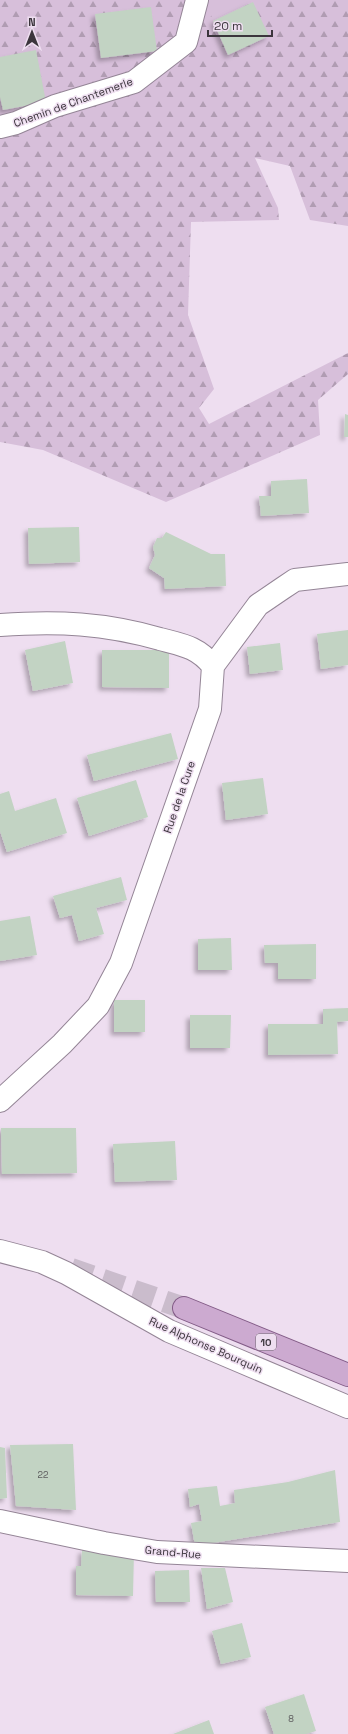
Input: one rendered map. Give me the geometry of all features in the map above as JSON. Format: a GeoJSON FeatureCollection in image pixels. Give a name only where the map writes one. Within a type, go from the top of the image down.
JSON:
{"type":"FeatureCollection","features":[{"type":"Feature","properties":{"kind":"main road","name":"10"},"geometry":{"type":"LineString","coordinates":[[184,1308],[348,1375]]}},
{"type":"Feature","properties":{"kind":"street","name":"Chemin de Chantemerle"},"geometry":{"type":"LineString","coordinates":[[0,127],[16,123],[55,106],[134,82],[186,42],[197,0]]}},
{"type":"Feature","properties":{"kind":"street"},"geometry":{"type":"LineString","coordinates":[[0,625],[45,622],[104,625],[191,647],[204,655],[213,666],[258,605],[277,592],[295,580],[348,574]]}},
{"type":"Feature","properties":{"kind":"street","name":"Rue de la Cure"},"geometry":{"type":"LineString","coordinates":[[0,1101],[62,1044],[98,1006],[121,963],[210,709],[213,666]]}},
{"type":"Feature","properties":{"kind":"street","name":"Rue Alphonse Bourquin"},"geometry":{"type":"LineString","coordinates":[[0,1251],[42,1262],[66,1273],[169,1331],[348,1407]]}},
{"type":"Feature","properties":{"kind":"street","name":"Grand-Rue"},"geometry":{"type":"LineString","coordinates":[[0,1520],[44,1531],[157,1552],[348,1561]]}},
{"type":"Feature","properties":{"kind":"green space"},"geometry":{"type":"Polygon","coordinates":[[[0,0],[348,0],[348,226],[310,220],[290,166],[255,158],[278,208],[279,220],[191,222],[188,315],[214,389],[199,408],[209,424],[348,353],[348,374],[318,400],[320,435],[166,502],[43,450],[0,442],[0,0]]]}},
{"type":"Feature","properties":{"kind":"green space"},"geometry":{"type":"Polygon","coordinates":[[[206,0],[253,0],[253,2],[213,21],[206,0]]]}},
{"type":"Feature","properties":{"kind":"building"},"geometry":{"type":"Polygon","coordinates":[[[253,2],[269,36],[228,55],[213,21],[253,2]]]}},
{"type":"Feature","properties":{"kind":"building"},"geometry":{"type":"Polygon","coordinates":[[[151,7],[157,51],[101,58],[95,14],[151,7]]]}},
{"type":"Feature","properties":{"kind":"building"},"geometry":{"type":"Polygon","coordinates":[[[36,50],[46,102],[3,110],[0,97],[0,57],[36,50]]]}},
{"type":"Feature","properties":{"kind":"building"},"geometry":{"type":"Polygon","coordinates":[[[345,414],[348,415],[348,437],[344,437],[345,414]]]}},
{"type":"Feature","properties":{"kind":"building"},"geometry":{"type":"Polygon","coordinates":[[[307,479],[309,513],[261,516],[259,496],[271,496],[271,481],[307,479]]]}},
{"type":"Feature","properties":{"kind":"building"},"geometry":{"type":"Polygon","coordinates":[[[79,527],[80,562],[29,564],[28,528],[79,527]]]}},
{"type":"Feature","properties":{"kind":"building"},"geometry":{"type":"Polygon","coordinates":[[[166,532],[211,554],[225,554],[226,586],[165,589],[164,578],[149,568],[155,555],[153,547],[157,538],[162,538],[166,532]]]}},
{"type":"Feature","properties":{"kind":"building"},"geometry":{"type":"Polygon","coordinates":[[[348,630],[348,665],[321,669],[317,634],[348,630]]]}},
{"type":"Feature","properties":{"kind":"building"},"geometry":{"type":"Polygon","coordinates":[[[65,641],[73,683],[33,691],[25,650],[65,641]]]}},
{"type":"Feature","properties":{"kind":"building"},"geometry":{"type":"Polygon","coordinates":[[[280,643],[283,670],[250,674],[247,647],[280,643]]]}},
{"type":"Feature","properties":{"kind":"building"},"geometry":{"type":"Polygon","coordinates":[[[102,650],[169,650],[169,688],[102,687],[102,650]]]}},
{"type":"Feature","properties":{"kind":"building"},"geometry":{"type":"Polygon","coordinates":[[[171,733],[178,759],[94,781],[87,755],[171,733]]]}},
{"type":"Feature","properties":{"kind":"building"},"geometry":{"type":"Polygon","coordinates":[[[263,778],[268,814],[226,820],[222,783],[263,778]]]}},
{"type":"Feature","properties":{"kind":"building"},"geometry":{"type":"Polygon","coordinates":[[[136,780],[148,817],[89,836],[77,798],[136,780]]]}},
{"type":"Feature","properties":{"kind":"building"},"geometry":{"type":"Polygon","coordinates":[[[9,791],[15,811],[56,798],[67,833],[7,852],[0,831],[0,794],[9,791]]]}},
{"type":"Feature","properties":{"kind":"building"},"geometry":{"type":"Polygon","coordinates":[[[121,877],[127,900],[96,908],[104,934],[79,941],[72,915],[60,918],[53,896],[121,877]]]}},
{"type":"Feature","properties":{"kind":"building"},"geometry":{"type":"Polygon","coordinates":[[[30,916],[37,955],[0,961],[0,921],[30,916]]]}},
{"type":"Feature","properties":{"kind":"building"},"geometry":{"type":"Polygon","coordinates":[[[231,938],[232,970],[198,970],[198,939],[231,938]]]}},
{"type":"Feature","properties":{"kind":"building"},"geometry":{"type":"Polygon","coordinates":[[[316,944],[316,979],[278,979],[278,963],[265,963],[264,945],[316,944]]]}},
{"type":"Feature","properties":{"kind":"building"},"geometry":{"type":"Polygon","coordinates":[[[114,1000],[145,1000],[145,1032],[114,1032],[114,1000]]]}},
{"type":"Feature","properties":{"kind":"building"},"geometry":{"type":"Polygon","coordinates":[[[348,1008],[348,1021],[337,1022],[338,1054],[268,1055],[268,1024],[323,1024],[323,1009],[348,1008]]]}},
{"type":"Feature","properties":{"kind":"building"},"geometry":{"type":"Polygon","coordinates":[[[190,1015],[231,1015],[230,1048],[190,1048],[190,1015]]]}},
{"type":"Feature","properties":{"kind":"building"},"geometry":{"type":"Polygon","coordinates":[[[1,1128],[76,1128],[77,1173],[2,1174],[1,1128]]]}},
{"type":"Feature","properties":{"kind":"building"},"geometry":{"type":"Polygon","coordinates":[[[175,1141],[177,1180],[115,1182],[113,1144],[175,1141]]]}},
{"type":"Feature","properties":{"kind":"building"},"geometry":{"type":"Polygon","coordinates":[[[73,1444],[76,1510],[16,1506],[10,1445],[73,1444]]]}},
{"type":"Feature","properties":{"kind":"building"},"geometry":{"type":"Polygon","coordinates":[[[0,1447],[5,1448],[7,1498],[0,1499],[0,1447]]]}},
{"type":"Feature","properties":{"kind":"building"},"geometry":{"type":"Polygon","coordinates":[[[335,1470],[340,1522],[195,1546],[191,1523],[202,1521],[199,1504],[190,1507],[188,1489],[217,1486],[220,1506],[235,1503],[234,1490],[288,1482],[335,1470]]]}},
{"type":"Feature","properties":{"kind":"building"},"geometry":{"type":"Polygon","coordinates":[[[82,1550],[134,1551],[133,1596],[76,1595],[76,1566],[81,1566],[82,1550]]]}},
{"type":"Feature","properties":{"kind":"building"},"geometry":{"type":"Polygon","coordinates":[[[201,1568],[225,1568],[233,1602],[207,1609],[201,1568]]]}},
{"type":"Feature","properties":{"kind":"building"},"geometry":{"type":"Polygon","coordinates":[[[189,1570],[190,1602],[156,1602],[155,1571],[189,1570]]]}},
{"type":"Feature","properties":{"kind":"building"},"geometry":{"type":"Polygon","coordinates":[[[242,1623],[251,1657],[221,1664],[212,1631],[242,1623]]]}},
{"type":"Feature","properties":{"kind":"building"},"geometry":{"type":"Polygon","coordinates":[[[304,1694],[316,1731],[306,1734],[274,1734],[265,1707],[304,1694]]]}},
{"type":"Feature","properties":{"kind":"building"},"geometry":{"type":"Polygon","coordinates":[[[209,1720],[214,1734],[173,1734],[209,1720]]]}},
{"type":"Feature","properties":{"kind":"tunnel"},"geometry":{"type":"LineString","coordinates":[[71,1269],[184,1308]]}}]}
